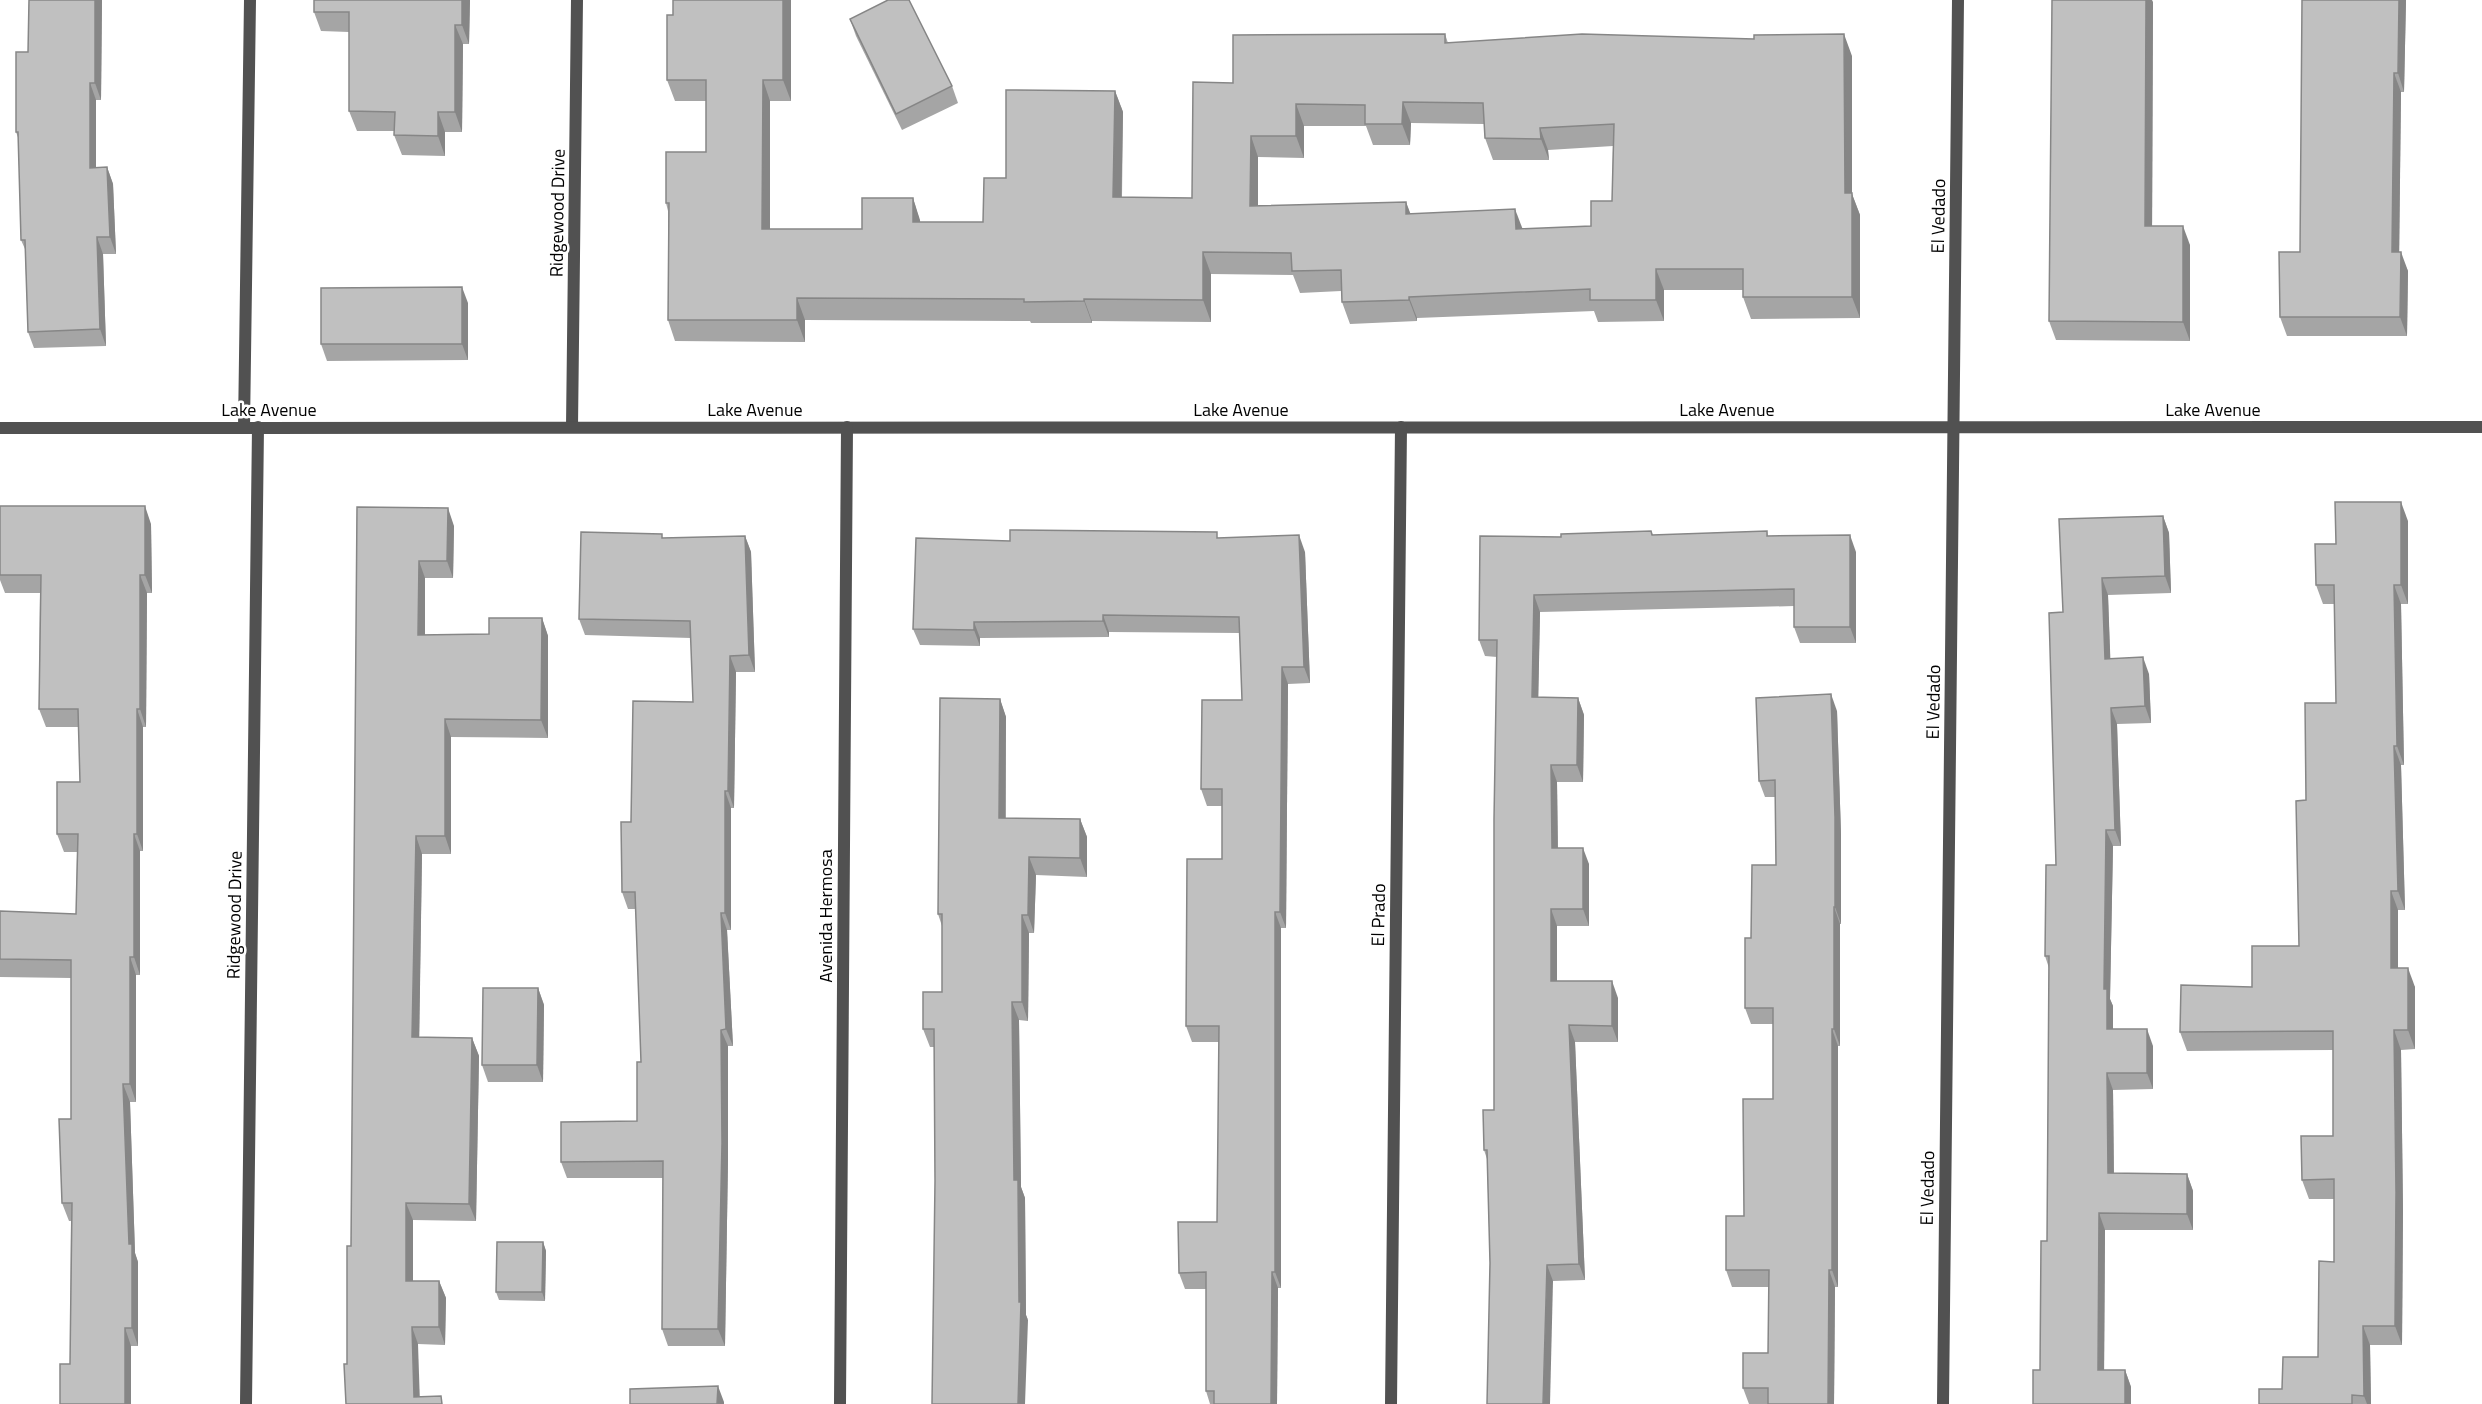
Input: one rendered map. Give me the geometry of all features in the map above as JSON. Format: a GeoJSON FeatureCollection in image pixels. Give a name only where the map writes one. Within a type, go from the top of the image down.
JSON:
{"type":"FeatureCollection","features":[{"type":"Feature","properties":{"kind":"street"},"geometry":{"type":"LineString","coordinates":[[244,428],[250,0]]}},
{"type":"Feature","properties":{"kind":"street","name":"Ridgewood Drive"},"geometry":{"type":"LineString","coordinates":[[572,427],[577,0]]}},
{"type":"Feature","properties":{"kind":"street","name":"El Vedado"},"geometry":{"type":"LineString","coordinates":[[1943,1404],[1958,0]]}},
{"type":"Feature","properties":{"kind":"street","name":"Ridgewood Drive"},"geometry":{"type":"LineString","coordinates":[[246,1404],[258,427]]}},
{"type":"Feature","properties":{"kind":"street","name":"Avenida Hermosa"},"geometry":{"type":"LineString","coordinates":[[840,1404],[847,427]]}},
{"type":"Feature","properties":{"kind":"street","name":"El Prado"},"geometry":{"type":"LineString","coordinates":[[1391,1404],[1401,427]]}},
{"type":"Feature","properties":{"kind":"street","name":"Lake Avenue"},"geometry":{"type":"LineString","coordinates":[[0,428],[2482,427]]}},
{"type":"Feature","properties":{"kind":"building"},"geometry":{"type":"Polygon","coordinates":[[[29,0],[95,0],[95,83],[90,83],[90,168],[107,167],[110,237],[97,237],[100,329],[28,332],[25,240],[21,240],[18,132],[16,132],[16,52],[28,52],[29,0]]]}},
{"type":"Feature","properties":{"kind":"building"},"geometry":{"type":"Polygon","coordinates":[[[314,0],[462,0],[462,25],[455,25],[455,112],[438,112],[438,136],[394,135],[395,112],[349,111],[349,12],[314,12],[314,0]]]}},
{"type":"Feature","properties":{"kind":"building"},"geometry":{"type":"Polygon","coordinates":[[[673,0],[783,0],[783,80],[763,80],[762,229],[862,229],[862,198],[913,198],[913,222],[983,222],[984,178],[1006,178],[1006,90],[1115,91],[1113,197],[1192,198],[1193,82],[1233,83],[1233,35],[1445,34],[1445,43],[1582,34],[1754,39],[1754,35],[1844,34],[1845,193],[1852,193],[1852,297],[1743,297],[1743,269],[1656,269],[1656,300],[1590,300],[1590,289],[1342,302],[1341,270],[1292,271],[1291,253],[1203,252],[1203,300],[1084,299],[1084,301],[1024,302],[1024,299],[797,298],[797,320],[668,320],[669,203],[666,203],[666,152],[706,152],[706,80],[667,80],[667,15],[673,15],[673,0]],[[1403,102],[1402,124],[1365,124],[1365,105],[1296,104],[1296,136],[1251,136],[1250,206],[1406,202],[1406,214],[1515,209],[1516,229],[1591,226],[1591,201],[1612,201],[1614,124],[1540,128],[1541,139],[1485,138],[1483,103],[1403,102]]]}},
{"type":"Feature","properties":{"kind":"building"},"geometry":{"type":"Polygon","coordinates":[[[888,0],[909,0],[952,86],[896,114],[850,19],[888,0]]]}},
{"type":"Feature","properties":{"kind":"building"},"geometry":{"type":"Polygon","coordinates":[[[2052,0],[2146,0],[2145,226],[2183,226],[2183,322],[2049,321],[2052,0]]]}},
{"type":"Feature","properties":{"kind":"building"},"geometry":{"type":"Polygon","coordinates":[[[2302,0],[2399,0],[2398,73],[2394,73],[2392,252],[2401,252],[2400,317],[2280,317],[2279,252],[2300,252],[2302,0]]]}},
{"type":"Feature","properties":{"kind":"building"},"geometry":{"type":"Polygon","coordinates":[[[462,287],[462,344],[321,344],[321,288],[462,287]]]}},
{"type":"Feature","properties":{"kind":"building"},"geometry":{"type":"Polygon","coordinates":[[[2335,502],[2401,502],[2401,585],[2394,585],[2397,746],[2394,746],[2398,891],[2391,891],[2391,968],[2408,968],[2408,1030],[2394,1030],[2395,1326],[2363,1326],[2364,1396],[2352,1395],[2352,1404],[2259,1404],[2259,1389],[2282,1389],[2283,1357],[2318,1357],[2319,1261],[2334,1262],[2334,1179],[2302,1180],[2301,1136],[2333,1136],[2333,1031],[2180,1032],[2181,985],[2252,987],[2252,946],[2299,946],[2296,801],[2306,800],[2305,703],[2336,703],[2334,585],[2316,585],[2315,544],[2336,544],[2335,502]]]}},
{"type":"Feature","properties":{"kind":"building"},"geometry":{"type":"Polygon","coordinates":[[[0,506],[145,506],[145,575],[140,575],[140,709],[137,709],[134,957],[130,957],[130,1084],[123,1084],[129,1244],[132,1244],[132,1328],[125,1328],[125,1404],[60,1404],[60,1364],[70,1364],[72,1203],[62,1203],[59,1119],[71,1119],[71,960],[0,959],[0,911],[76,914],[78,834],[57,834],[57,782],[80,782],[78,709],[39,709],[41,575],[0,575],[0,506]]]}},
{"type":"Feature","properties":{"kind":"building"},"geometry":{"type":"Polygon","coordinates":[[[357,507],[448,508],[447,561],[419,561],[418,635],[489,634],[489,618],[542,618],[541,720],[445,719],[445,836],[416,836],[412,1037],[472,1038],[469,1204],[406,1203],[406,1281],[439,1281],[439,1327],[412,1327],[414,1397],[441,1396],[442,1404],[346,1404],[344,1364],[347,1364],[347,1246],[351,1246],[357,507]]]}},
{"type":"Feature","properties":{"kind":"building"},"geometry":{"type":"Polygon","coordinates":[[[2163,516],[2165,576],[2102,578],[2105,659],[2143,657],[2145,706],[2111,708],[2115,830],[2106,830],[2104,989],[2107,989],[2107,1029],[2147,1029],[2147,1073],[2107,1073],[2108,1173],[2187,1174],[2187,1214],[2099,1213],[2098,1370],[2125,1370],[2125,1404],[2033,1404],[2033,1370],[2040,1370],[2041,1241],[2047,1241],[2049,956],[2045,956],[2046,865],[2056,865],[2049,613],[2063,612],[2059,519],[2163,516]]]}},
{"type":"Feature","properties":{"kind":"building"},"geometry":{"type":"Polygon","coordinates":[[[1010,530],[1217,532],[1217,538],[1299,535],[1304,667],[1282,667],[1280,912],[1275,912],[1275,1272],[1272,1272],[1271,1404],[1214,1404],[1214,1391],[1206,1391],[1206,1272],[1179,1273],[1178,1222],[1217,1222],[1219,1026],[1186,1026],[1187,859],[1222,859],[1222,789],[1201,789],[1202,700],[1242,700],[1239,617],[1103,615],[1103,621],[974,622],[974,630],[913,629],[916,538],[1010,541],[1010,530]]]}},
{"type":"Feature","properties":{"kind":"building"},"geometry":{"type":"Polygon","coordinates":[[[1651,531],[1652,535],[1767,531],[1767,536],[1850,535],[1850,627],[1794,627],[1794,589],[1534,595],[1532,697],[1578,698],[1577,765],[1551,765],[1552,848],[1583,848],[1583,909],[1551,909],[1551,981],[1612,981],[1612,1026],[1569,1025],[1579,1264],[1547,1265],[1543,1404],[1487,1404],[1490,1263],[1487,1150],[1484,1150],[1483,1110],[1494,1110],[1494,819],[1497,640],[1479,640],[1480,536],[1561,537],[1561,534],[1651,531]]]}},
{"type":"Feature","properties":{"kind":"building"},"geometry":{"type":"Polygon","coordinates":[[[581,532],[662,534],[662,538],[745,536],[749,655],[730,656],[728,791],[725,791],[725,913],[721,913],[726,1029],[721,1030],[722,1143],[718,1329],[662,1329],[663,1161],[561,1162],[561,1122],[637,1121],[637,1062],[641,1062],[635,892],[622,892],[621,822],[631,822],[633,701],[693,702],[690,621],[579,619],[581,532]]]}},
{"type":"Feature","properties":{"kind":"building"},"geometry":{"type":"Polygon","coordinates":[[[1831,694],[1835,907],[1834,1029],[1832,1029],[1832,1270],[1829,1270],[1828,1404],[1768,1404],[1768,1388],[1743,1388],[1743,1353],[1768,1353],[1769,1270],[1726,1270],[1726,1216],[1744,1216],[1743,1099],[1773,1099],[1773,1008],[1745,1008],[1745,938],[1751,938],[1752,865],[1776,865],[1775,780],[1759,781],[1756,698],[1831,694]]]}},
{"type":"Feature","properties":{"kind":"building"},"geometry":{"type":"Polygon","coordinates":[[[940,698],[1000,699],[999,818],[1080,819],[1080,858],[1029,857],[1028,915],[1022,915],[1022,1002],[1012,1002],[1014,1180],[1018,1180],[1019,1302],[1021,1302],[1018,1404],[932,1404],[935,1181],[934,1029],[923,1029],[923,992],[942,992],[942,914],[938,914],[940,698]]]}},
{"type":"Feature","properties":{"kind":"building"},"geometry":{"type":"Polygon","coordinates":[[[483,988],[538,988],[537,1065],[482,1065],[483,988]]]}},
{"type":"Feature","properties":{"kind":"building"},"geometry":{"type":"Polygon","coordinates":[[[497,1242],[543,1242],[542,1292],[496,1292],[497,1242]]]}},
{"type":"Feature","properties":{"kind":"building"},"geometry":{"type":"Polygon","coordinates":[[[718,1386],[717,1404],[630,1404],[630,1389],[718,1386]]]}}]}
